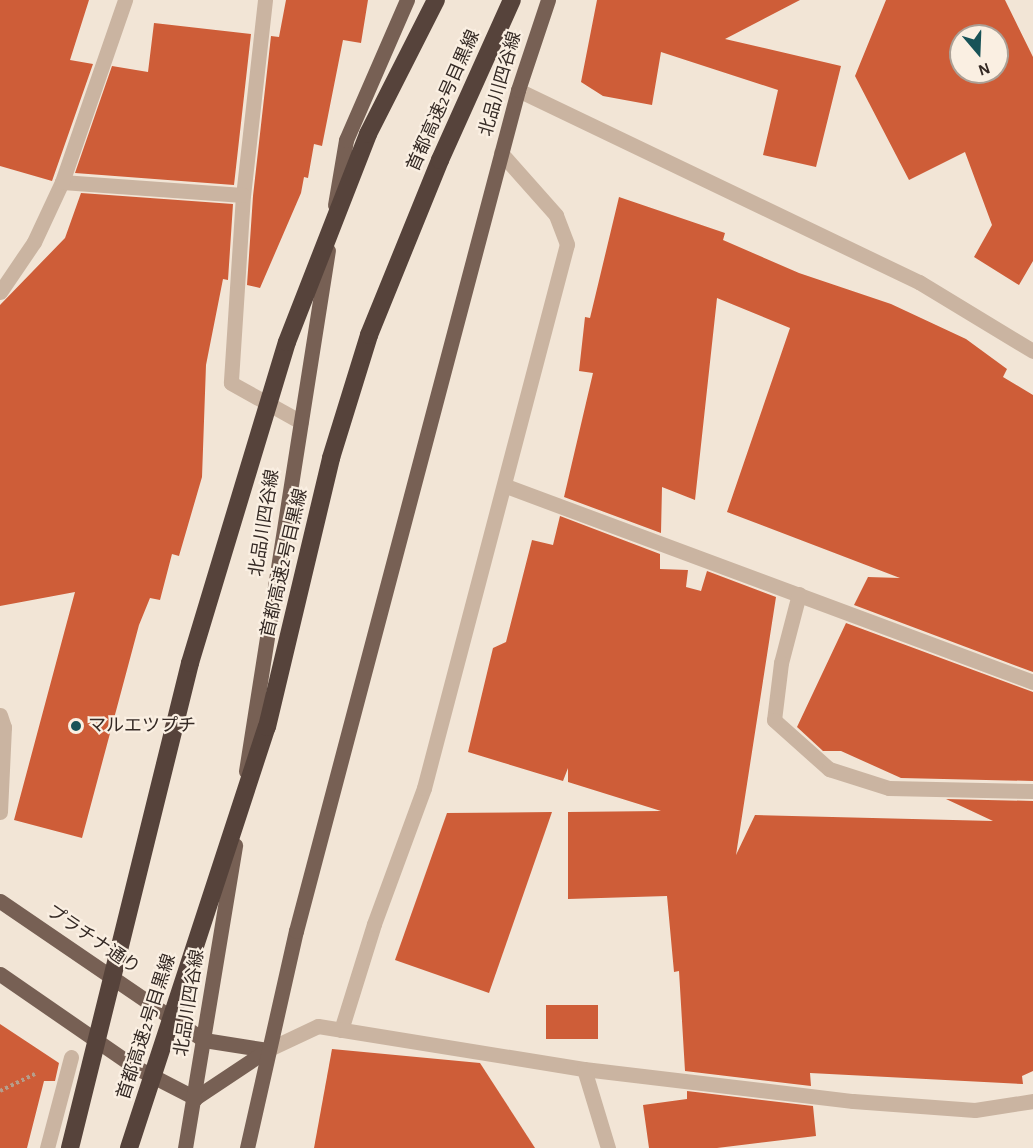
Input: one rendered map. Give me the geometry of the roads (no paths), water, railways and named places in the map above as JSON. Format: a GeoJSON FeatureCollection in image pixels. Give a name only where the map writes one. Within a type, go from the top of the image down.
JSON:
{"type":"FeatureCollection","features":[{"type":"Feature","properties":{"kind":"highway"},"geometry":{"type":"LineString","coordinates":[[69,1148],[190,663],[287,342],[368,134],[436,0]]}},
{"type":"Feature","properties":{"kind":"highway","name":"首都高速2号目黒線"},"geometry":{"type":"LineString","coordinates":[[129,1148],[267,727],[331,458],[369,334],[440,160],[512,0]]}},
{"type":"Feature","properties":{"kind":"main road","name":"北品川四谷線"},"geometry":{"type":"LineString","coordinates":[[185,1148],[195,1098],[346,140],[407,0]]}},
{"type":"Feature","properties":{"kind":"main road","name":"北品川四谷線"},"geometry":{"type":"LineString","coordinates":[[247,1148],[267,1050],[501,153],[518,90],[548,0]]}},
{"type":"Feature","properties":{"kind":"main road","name":"プラチナ通り"},"geometry":{"type":"LineString","coordinates":[[0,901],[204,1040],[267,1050]]}},
{"type":"Feature","properties":{"kind":"main road"},"geometry":{"type":"LineString","coordinates":[[0,974],[135,1067],[195,1098],[267,1050]]}},
{"type":"Feature","properties":{"kind":"street"},"geometry":{"type":"LineString","coordinates":[[0,292],[34,242],[62,182],[125,0]]}},
{"type":"Feature","properties":{"kind":"street"},"geometry":{"type":"LineString","coordinates":[[265,0],[243,195],[231,383],[301,422]]}},
{"type":"Feature","properties":{"kind":"street"},"geometry":{"type":"LineString","coordinates":[[518,90],[919,282],[1033,351]]}},
{"type":"Feature","properties":{"kind":"street"},"geometry":{"type":"LineString","coordinates":[[341,1030],[374,924],[424,788],[506,486],[567,244],[556,215],[501,153]]}},
{"type":"Feature","properties":{"kind":"street"},"geometry":{"type":"LineString","coordinates":[[62,182],[243,195]]}},
{"type":"Feature","properties":{"kind":"street"},"geometry":{"type":"LineString","coordinates":[[506,486],[1033,682]]}},
{"type":"Feature","properties":{"kind":"street"},"geometry":{"type":"LineString","coordinates":[[799,594],[781,663],[774,720],[830,769],[889,788],[1033,791]]}},
{"type":"Feature","properties":{"kind":"street"},"geometry":{"type":"LineString","coordinates":[[0,715],[4,727],[0,812]]}},
{"type":"Feature","properties":{"kind":"street"},"geometry":{"type":"LineString","coordinates":[[267,1050],[318,1026],[584,1069],[908,1105],[975,1110],[1033,1101]]}},
{"type":"Feature","properties":{"kind":"street"},"geometry":{"type":"LineString","coordinates":[[47,1148],[70,1057]]}},
{"type":"Feature","properties":{"kind":"street"},"geometry":{"type":"LineString","coordinates":[[584,1069],[608,1148]]}},
{"type":"Feature","properties":{"kind":"place","name":"マルエツプチ"},"geometry":{"type":"Point","coordinates":[76,726]}}]}
